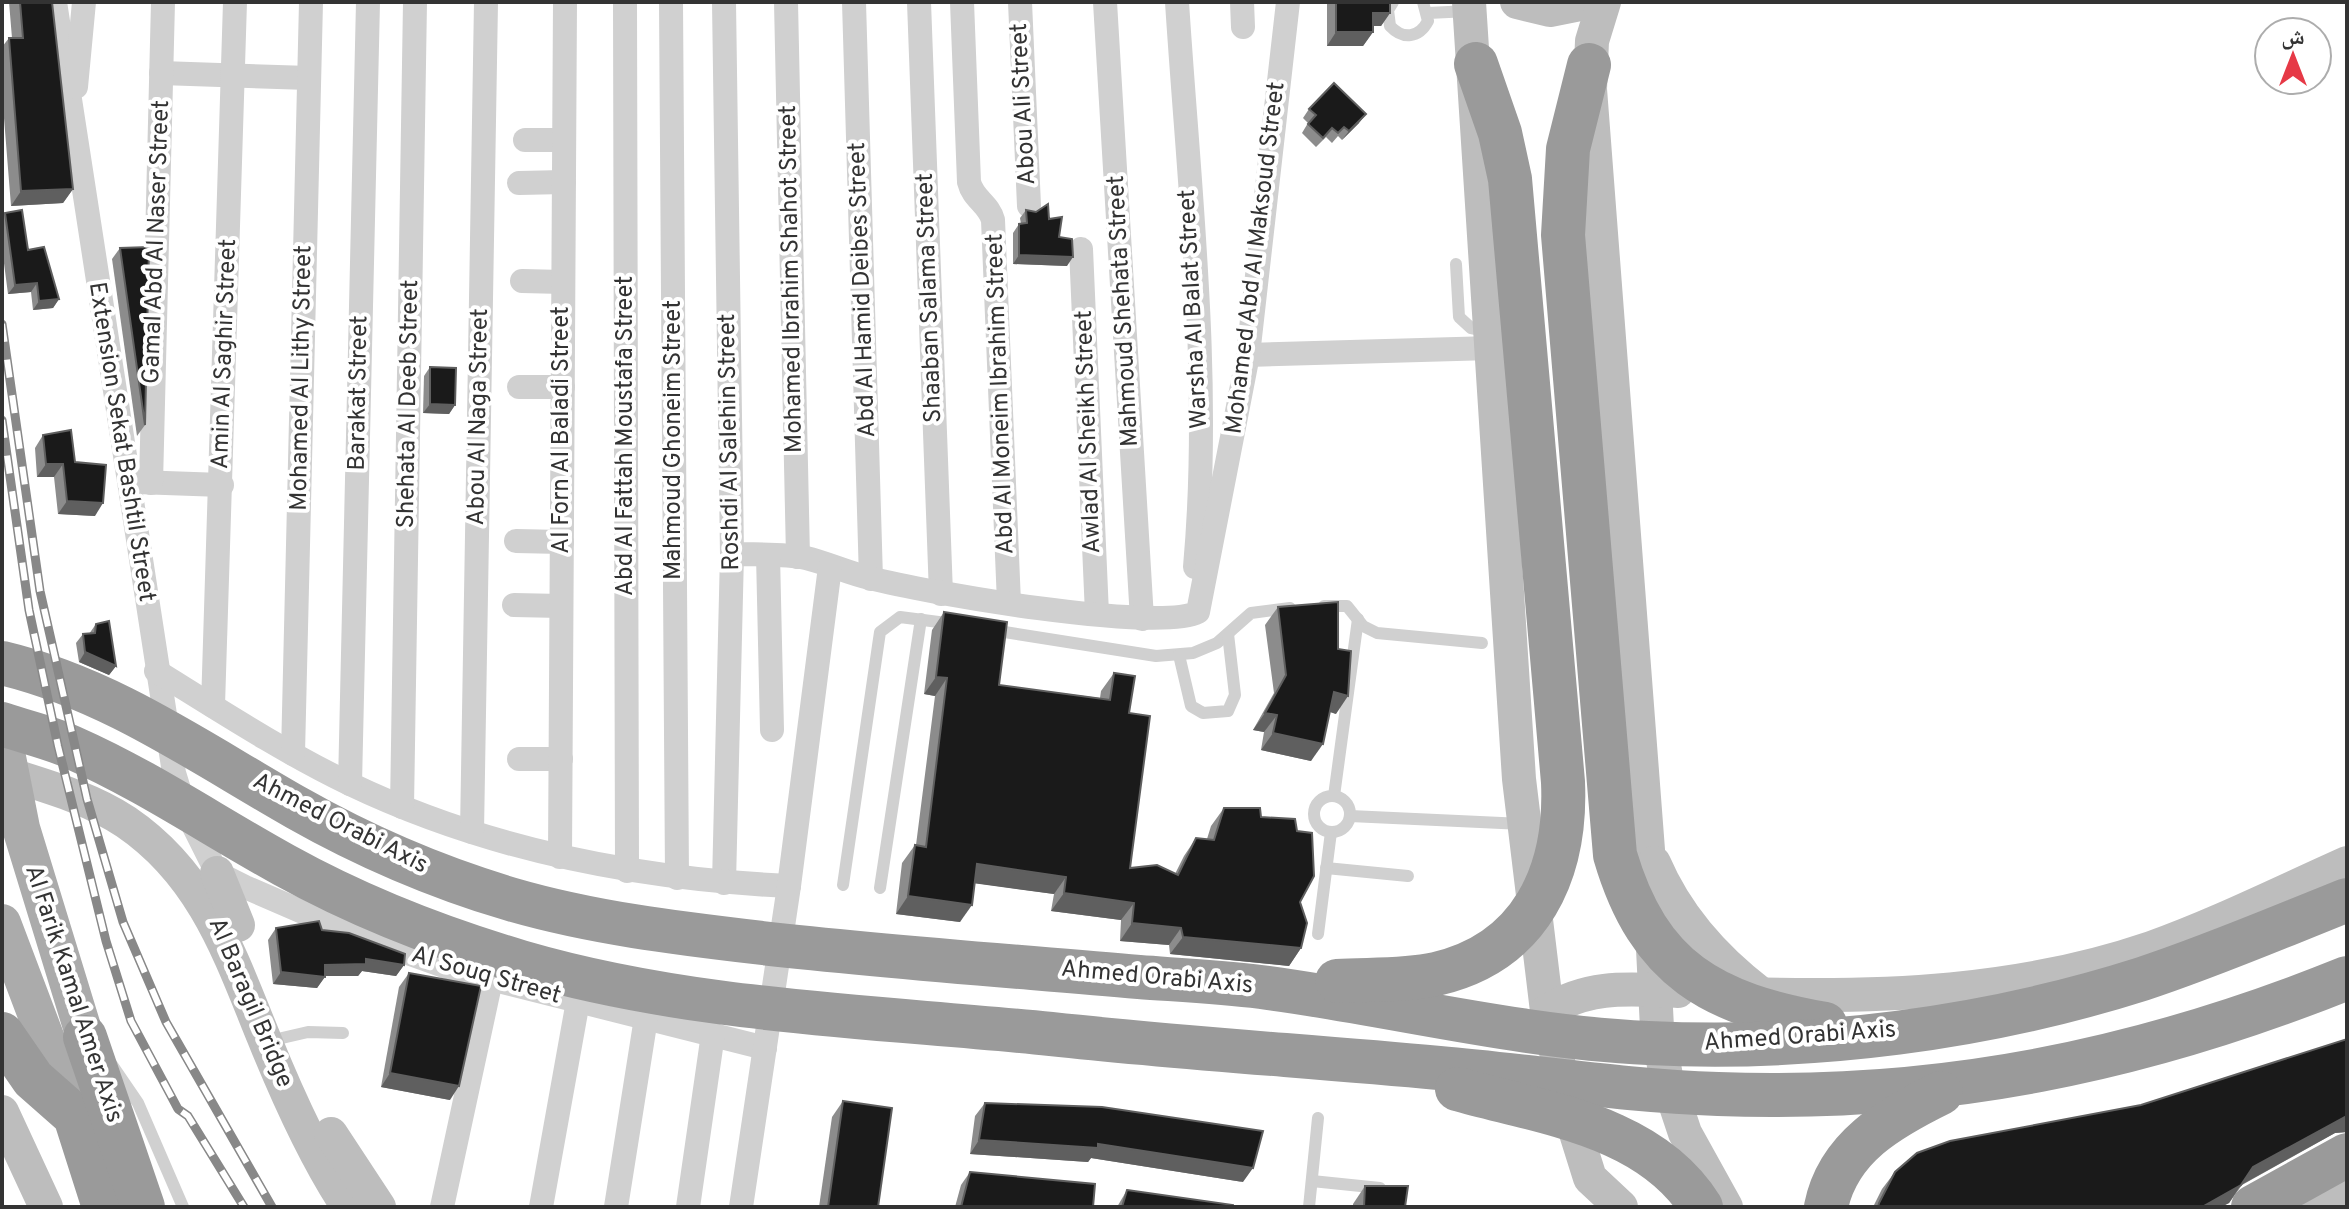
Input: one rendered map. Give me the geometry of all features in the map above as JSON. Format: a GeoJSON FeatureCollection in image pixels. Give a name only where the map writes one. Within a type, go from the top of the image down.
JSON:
{"type":"FeatureCollection","features":[{"type":"Feature","properties":{"kind":"highway"},"geometry":{"type":"LineString","coordinates":[[1258,987],[1413,977],[1474,961],[1508,937],[1536,905],[1561,847],[1563,782],[1510,179],[1500,133],[1476,64]]}},
{"type":"Feature","properties":{"kind":"highway"},"geometry":{"type":"LineString","coordinates":[[1589,65],[1568,149],[1563,235],[1610,831],[1621,878],[1657,942],[1712,990],[1733,1002],[1776,1015],[1875,1033]]}},
{"type":"Feature","properties":{"kind":"highway","name":"Ahmed Orabi Axis"},"geometry":{"type":"LineString","coordinates":[[2,647],[20,667],[141,717],[295,807],[379,849],[466,884],[554,911],[654,931],[861,954],[1258,987],[1531,1032],[1632,1042],[1761,1043],[1875,1033],[1983,1018],[2090,994],[2184,965],[2347,900]]}},
{"type":"Feature","properties":{"kind":"highway","name":"Ahmed Orabi Axis"},"geometry":{"type":"LineString","coordinates":[[2,724],[66,744],[109,765],[290,868],[360,902],[462,943],[574,976],[701,999],[1183,1048],[1358,1060],[1717,1094],[1843,1093],[1966,1083],[2149,1048],[2220,1026],[2347,978]]}},
{"type":"Feature","properties":{"kind":"highway"},"geometry":{"type":"LineString","coordinates":[[2,1034],[33,1079],[75,1116]]}},
{"type":"Feature","properties":{"kind":"highway","name":"Al Farik Kamal Amer Axis"},"geometry":{"type":"LineString","coordinates":[[85,1037],[143,1207]]}},
{"type":"Feature","properties":{"kind":"highway"},"geometry":{"type":"LineString","coordinates":[[1358,1060],[1614,1135],[1668,1169],[1701,1207]]}},
{"type":"Feature","properties":{"kind":"highway"},"geometry":{"type":"LineString","coordinates":[[1826,1207],[1843,1163],[1869,1135],[1925,1101],[1966,1083]]}},
{"type":"Feature","properties":{"kind":"highway","name":"Al Farik Kamal Amer Axis"},"geometry":{"type":"LineString","coordinates":[[75,1116],[104,1207]]}},
{"type":"Feature","properties":{"kind":"highway"},"geometry":{"type":"LineString","coordinates":[[2253,1207],[2347,1155]]}},
{"type":"Feature","properties":{"kind":"main road","name":"Al Farik Kamal Amer Axis"},"geometry":{"type":"LineString","coordinates":[[2,732],[25,843],[85,1037]]}},
{"type":"Feature","properties":{"kind":"main road","name":"Al Farik Kamal Amer Axis"},"geometry":{"type":"LineString","coordinates":[[2,923],[75,1116]]}},
{"type":"Feature","properties":{"kind":"street","name":"Extension Sekat Bashtil Street"},"geometry":{"type":"LineString","coordinates":[[55,2],[126,482],[174,773],[185,809],[217,873]]}},
{"type":"Feature","properties":{"kind":"street"},"geometry":{"type":"LineString","coordinates":[[72,115],[84,2]]}},
{"type":"Feature","properties":{"kind":"street","name":"Gamal Abd Al Naser Street"},"geometry":{"type":"LineString","coordinates":[[151,483],[163,2]]}},
{"type":"Feature","properties":{"kind":"street","name":"Amin Al Saghir Street"},"geometry":{"type":"LineString","coordinates":[[213,706],[235,2]]}},
{"type":"Feature","properties":{"kind":"street","name":"Mohamed Al Lithy Street"},"geometry":{"type":"LineString","coordinates":[[293,754],[311,2]]}},
{"type":"Feature","properties":{"kind":"street","name":"Barakat Street"},"geometry":{"type":"LineString","coordinates":[[350,784],[368,2]]}},
{"type":"Feature","properties":{"kind":"street","name":"Shehata Al Deeb Street"},"geometry":{"type":"LineString","coordinates":[[402,807],[415,2]]}},
{"type":"Feature","properties":{"kind":"street","name":"Abou Al Naga Street"},"geometry":{"type":"LineString","coordinates":[[472,832],[486,2]]}},
{"type":"Feature","properties":{"kind":"street","name":"Al Forn Al Baladi Street"},"geometry":{"type":"LineString","coordinates":[[560,857],[565,2]]}},
{"type":"Feature","properties":{"kind":"street","name":"Abd Al Fattah Moustafa Street"},"geometry":{"type":"LineString","coordinates":[[625,2],[627,871]]}},
{"type":"Feature","properties":{"kind":"street","name":"Mahmoud Ghoneim Street"},"geometry":{"type":"LineString","coordinates":[[671,2],[677,878]]}},
{"type":"Feature","properties":{"kind":"street","name":"Roshdi Al Salehin Street"},"geometry":{"type":"LineString","coordinates":[[724,2],[732,554],[724,883]]}},
{"type":"Feature","properties":{"kind":"street","name":"Mohamed Ibrahim Shahot Street"},"geometry":{"type":"LineString","coordinates":[[786,2],[798,557]]}},
{"type":"Feature","properties":{"kind":"street","name":"Abd Al Hamid Deibes Street"},"geometry":{"type":"LineString","coordinates":[[854,2],[871,579]]}},
{"type":"Feature","properties":{"kind":"street","name":"Shaaban Salama Street"},"geometry":{"type":"LineString","coordinates":[[919,2],[941,594]]}},
{"type":"Feature","properties":{"kind":"street","name":"Abd Al Moneim Ibrahim Street"},"geometry":{"type":"LineString","coordinates":[[962,2],[969,182],[975,196],[989,209],[993,220],[1009,603]]}},
{"type":"Feature","properties":{"kind":"street","name":"Abou Ali Street"},"geometry":{"type":"LineString","coordinates":[[1020,2],[1029,206]]}},
{"type":"Feature","properties":{"kind":"street","name":"Mahmoud Shehata Street"},"geometry":{"type":"LineString","coordinates":[[1105,2],[1142,619]]}},
{"type":"Feature","properties":{"kind":"street","name":"Warsha Al Balat Street"},"geometry":{"type":"LineString","coordinates":[[1177,2],[1201,390],[1201,503],[1190,615]]}},
{"type":"Feature","properties":{"kind":"street"},"geometry":{"type":"LineString","coordinates":[[1242,2],[1243,27]]}},
{"type":"Feature","properties":{"kind":"street","name":"Mohamed Abd Al Maksoud Street"},"geometry":{"type":"LineString","coordinates":[[1190,615],[1202,605],[1248,355],[1288,2]]}},
{"type":"Feature","properties":{"kind":"street"},"geometry":{"type":"LineString","coordinates":[[1517,2],[1550,10],[1590,2]]}},
{"type":"Feature","properties":{"kind":"street"},"geometry":{"type":"LineString","coordinates":[[1604,2],[1589,65],[1648,850],[1659,1046],[1674,1105],[1698,1160],[1726,1207]]}},
{"type":"Feature","properties":{"kind":"street"},"geometry":{"type":"LineString","coordinates":[[1469,6],[1476,64],[1524,824],[1547,1011],[1569,1111],[1592,1192],[1621,1207]]}},
{"type":"Feature","properties":{"kind":"street"},"geometry":{"type":"LineString","coordinates":[[161,73],[309,78]]}},
{"type":"Feature","properties":{"kind":"street"},"geometry":{"type":"LineString","coordinates":[[525,140],[564,140]]}},
{"type":"Feature","properties":{"kind":"street"},"geometry":{"type":"LineString","coordinates":[[519,183],[564,182]]}},
{"type":"Feature","properties":{"kind":"street","name":"Awlad Al Sheikh Street"},"geometry":{"type":"LineString","coordinates":[[1081,249],[1097,614]]}},
{"type":"Feature","properties":{"kind":"street"},"geometry":{"type":"LineString","coordinates":[[522,281],[563,282]]}},
{"type":"Feature","properties":{"kind":"street"},"geometry":{"type":"LineString","coordinates":[[1248,355],[1492,340]]}},
{"type":"Feature","properties":{"kind":"street"},"geometry":{"type":"LineString","coordinates":[[519,387],[563,387]]}},
{"type":"Feature","properties":{"kind":"street"},"geometry":{"type":"LineString","coordinates":[[126,482],[222,485]]}},
{"type":"Feature","properties":{"kind":"street"},"geometry":{"type":"LineString","coordinates":[[516,541],[562,542]]}},
{"type":"Feature","properties":{"kind":"street"},"geometry":{"type":"LineString","coordinates":[[732,554],[798,557],[871,579],[941,594],[1142,619],[1190,615]]}},
{"type":"Feature","properties":{"kind":"street"},"geometry":{"type":"LineString","coordinates":[[768,555],[772,730]]}},
{"type":"Feature","properties":{"kind":"street"},"geometry":{"type":"LineString","coordinates":[[741,1207],[789,886],[830,567]]}},
{"type":"Feature","properties":{"kind":"street"},"geometry":{"type":"LineString","coordinates":[[514,605],[561,606]]}},
{"type":"Feature","properties":{"kind":"street"},"geometry":{"type":"LineString","coordinates":[[156,671],[293,754],[350,784],[472,832],[560,857],[627,871],[724,883],[789,886]]}},
{"type":"Feature","properties":{"kind":"street"},"geometry":{"type":"LineString","coordinates":[[519,759],[561,759]]}},
{"type":"Feature","properties":{"kind":"street","name":"Al Baragil Bridge"},"geometry":{"type":"LineString","coordinates":[[2,772],[103,809],[146,837],[178,867],[200,895],[227,943],[310,1159]]}},
{"type":"Feature","properties":{"kind":"street","name":"Al Baragil Bridge"},"geometry":{"type":"LineString","coordinates":[[2,792],[88,825],[130,852],[164,885],[207,952],[271,1104],[310,1159]]}},
{"type":"Feature","properties":{"kind":"street"},"geometry":{"type":"LineString","coordinates":[[1648,850],[1671,898],[1702,941],[1761,994]]}},
{"type":"Feature","properties":{"kind":"street"},"geometry":{"type":"LineString","coordinates":[[1547,1011],[1591,991],[1623,988],[1761,994],[1920,994],[2048,976],[2150,948],[2208,926],[2347,863]]}},
{"type":"Feature","properties":{"kind":"street"},"geometry":{"type":"LineString","coordinates":[[217,873],[282,1038],[337,1144],[379,1207]]}},
{"type":"Feature","properties":{"kind":"street","name":"Al Souq Street"},"geometry":{"type":"LineString","coordinates":[[217,873],[384,946],[491,980],[765,1048]]}},
{"type":"Feature","properties":{"kind":"street"},"geometry":{"type":"LineString","coordinates":[[442,1207],[491,980]]}},
{"type":"Feature","properties":{"kind":"street"},"geometry":{"type":"LineString","coordinates":[[541,1207],[578,1001]]}},
{"type":"Feature","properties":{"kind":"street"},"geometry":{"type":"LineString","coordinates":[[616,1207],[646,1018]]}},
{"type":"Feature","properties":{"kind":"street"},"geometry":{"type":"LineString","coordinates":[[688,1207],[713,1034]]}},
{"type":"Feature","properties":{"kind":"street"},"geometry":{"type":"LineString","coordinates":[[3,1115],[11,1150],[46,1207]]}},
{"type":"Feature","properties":{"kind":"street"},"geometry":{"type":"LineString","coordinates":[[310,1159],[326,1207]]}},
{"type":"Feature","properties":{"kind":"street"},"geometry":{"type":"LineString","coordinates":[[310,1159],[348,1207]]}},
{"type":"Feature","properties":{"kind":"street"},"geometry":{"type":"LineString","coordinates":[[2319,1207],[2347,1187]]}},
{"type":"Feature","properties":{"kind":"lane"},"geometry":{"type":"LineString","coordinates":[[1393,2],[1387,18],[1390,26],[1403,36],[1418,33],[1424,28],[1426,7],[1469,6]]}},
{"type":"Feature","properties":{"kind":"lane"},"geometry":{"type":"LineString","coordinates":[[1456,264],[1459,317],[1492,340]]}},
{"type":"Feature","properties":{"kind":"lane"},"geometry":{"type":"LineString","coordinates":[[983,629],[1156,656],[1179,655],[1193,653],[1228,634],[1251,613],[1339,605],[1354,612],[1358,619],[1377,633],[1482,643]]}},
{"type":"Feature","properties":{"kind":"lane"},"geometry":{"type":"LineString","coordinates":[[843,885],[880,632],[900,617],[968,626]]}},
{"type":"Feature","properties":{"kind":"lane"},"geometry":{"type":"LineString","coordinates":[[880,888],[921,619]]}},
{"type":"Feature","properties":{"kind":"lane"},"geometry":{"type":"LineString","coordinates":[[1334,796],[1358,619]]}},
{"type":"Feature","properties":{"kind":"lane"},"geometry":{"type":"LineString","coordinates":[[1179,655],[1191,706],[1203,713],[1228,711],[1235,695],[1228,634]]}},
{"type":"Feature","properties":{"kind":"lane"},"geometry":{"type":"LineString","coordinates":[[1334,796],[1346,803],[1350,816],[1344,828],[1331,832],[1318,826],[1314,813],[1320,800],[1334,796]]}},
{"type":"Feature","properties":{"kind":"lane"},"geometry":{"type":"LineString","coordinates":[[1350,816],[1524,824]]}},
{"type":"Feature","properties":{"kind":"lane"},"geometry":{"type":"LineString","coordinates":[[1318,934],[1331,832]]}},
{"type":"Feature","properties":{"kind":"lane"},"geometry":{"type":"LineString","coordinates":[[1326,868],[1408,876]]}},
{"type":"Feature","properties":{"kind":"lane"},"geometry":{"type":"LineString","coordinates":[[282,1038],[308,1032],[343,1033]]}},
{"type":"Feature","properties":{"kind":"lane"},"geometry":{"type":"LineString","coordinates":[[85,1037],[116,1070],[138,1103],[183,1207]]}},
{"type":"Feature","properties":{"kind":"lane"},"geometry":{"type":"LineString","coordinates":[[1309,1207],[1318,1118]]}},
{"type":"Feature","properties":{"kind":"lane"},"geometry":{"type":"LineString","coordinates":[[1312,1181],[1390,1189]]}},
{"type":"Feature","properties":{"kind":"building"},"geometry":{"type":"Polygon","coordinates":[[[20,2],[52,2],[73,189],[21,191],[9,38],[23,38],[20,2]]]}},
{"type":"Feature","properties":{"kind":"building"},"geometry":{"type":"Polygon","coordinates":[[[1336,2],[1390,2],[1390,13],[1373,13],[1373,32],[1336,32],[1336,2]]]}},
{"type":"Feature","properties":{"kind":"building"},"geometry":{"type":"Polygon","coordinates":[[[1334,83],[1366,114],[1349,131],[1344,127],[1338,133],[1332,128],[1323,138],[1308,124],[1316,115],[1309,109],[1334,83]]]}},
{"type":"Feature","properties":{"kind":"building"},"geometry":{"type":"Polygon","coordinates":[[[1048,204],[1049,219],[1062,217],[1059,237],[1072,239],[1073,257],[1019,255],[1019,224],[1027,223],[1026,210],[1036,212],[1048,204]]]}},
{"type":"Feature","properties":{"kind":"building"},"geometry":{"type":"Polygon","coordinates":[[[22,210],[28,250],[44,247],[59,299],[39,301],[37,283],[15,285],[5,213],[22,210]]]}},
{"type":"Feature","properties":{"kind":"building"},"geometry":{"type":"Polygon","coordinates":[[[149,247],[145,425],[120,248],[149,247]]]}},
{"type":"Feature","properties":{"kind":"building"},"geometry":{"type":"Polygon","coordinates":[[[430,367],[456,368],[455,405],[430,404],[430,367]]]}},
{"type":"Feature","properties":{"kind":"building"},"geometry":{"type":"Polygon","coordinates":[[[71,430],[75,462],[106,465],[103,503],[67,501],[63,464],[46,464],[43,435],[71,430]]]}},
{"type":"Feature","properties":{"kind":"building"},"geometry":{"type":"Polygon","coordinates":[[[1338,602],[1338,649],[1351,651],[1348,696],[1334,692],[1323,744],[1273,733],[1277,715],[1265,713],[1286,675],[1278,607],[1338,602]]]}},
{"type":"Feature","properties":{"kind":"building"},"geometry":{"type":"Polygon","coordinates":[[[944,612],[1007,622],[999,685],[1110,700],[1114,673],[1135,676],[1129,713],[1150,716],[1130,868],[1157,865],[1178,875],[1196,838],[1214,840],[1224,808],[1260,808],[1261,817],[1295,819],[1297,831],[1312,833],[1314,876],[1300,902],[1307,923],[1301,948],[1183,937],[1181,928],[1132,923],[1134,903],[1064,893],[1066,877],[977,864],[972,905],[908,896],[915,845],[926,847],[947,678],[936,677],[944,612]]]}},
{"type":"Feature","properties":{"kind":"building"},"geometry":{"type":"Polygon","coordinates":[[[109,621],[116,666],[85,652],[83,634],[95,633],[96,624],[109,621]]]}},
{"type":"Feature","properties":{"kind":"building"},"geometry":{"type":"Polygon","coordinates":[[[319,921],[322,930],[349,933],[405,954],[404,965],[366,959],[366,964],[325,965],[325,977],[281,972],[276,928],[319,921]]]}},
{"type":"Feature","properties":{"kind":"building"},"geometry":{"type":"Polygon","coordinates":[[[409,973],[481,986],[459,1086],[390,1073],[409,973]]]}},
{"type":"Feature","properties":{"kind":"building"},"geometry":{"type":"Polygon","coordinates":[[[2347,1039],[2347,1116],[2253,1167],[2241,1185],[2202,1207],[1878,1207],[1895,1172],[1917,1153],[1950,1141],[2141,1105],[2347,1039]]]}},
{"type":"Feature","properties":{"kind":"building"},"geometry":{"type":"Polygon","coordinates":[[[843,1101],[892,1108],[878,1207],[828,1207],[843,1101]]]}},
{"type":"Feature","properties":{"kind":"building"},"geometry":{"type":"Polygon","coordinates":[[[985,1103],[1102,1107],[1263,1131],[1253,1168],[1098,1144],[1098,1148],[979,1140],[985,1103]]]}},
{"type":"Feature","properties":{"kind":"building"},"geometry":{"type":"Polygon","coordinates":[[[970,1172],[1095,1184],[1093,1207],[961,1207],[970,1172]]]}},
{"type":"Feature","properties":{"kind":"building"},"geometry":{"type":"Polygon","coordinates":[[[1365,1186],[1408,1186],[1405,1207],[1364,1207],[1365,1186]]]}},
{"type":"Feature","properties":{"kind":"building"},"geometry":{"type":"Polygon","coordinates":[[[1127,1190],[1233,1205],[1233,1207],[1122,1207],[1127,1190]]]}},
{"type":"Feature","properties":{"kind":"railway"},"geometry":{"type":"LineString","coordinates":[[2,324],[40,591],[87,799],[123,922],[166,1022],[272,1207]]}},
{"type":"Feature","properties":{"kind":"railway"},"geometry":{"type":"LineString","coordinates":[[2,420],[29,610],[58,746],[106,941],[131,1021],[178,1109],[188,1116],[244,1207]]}}]}
